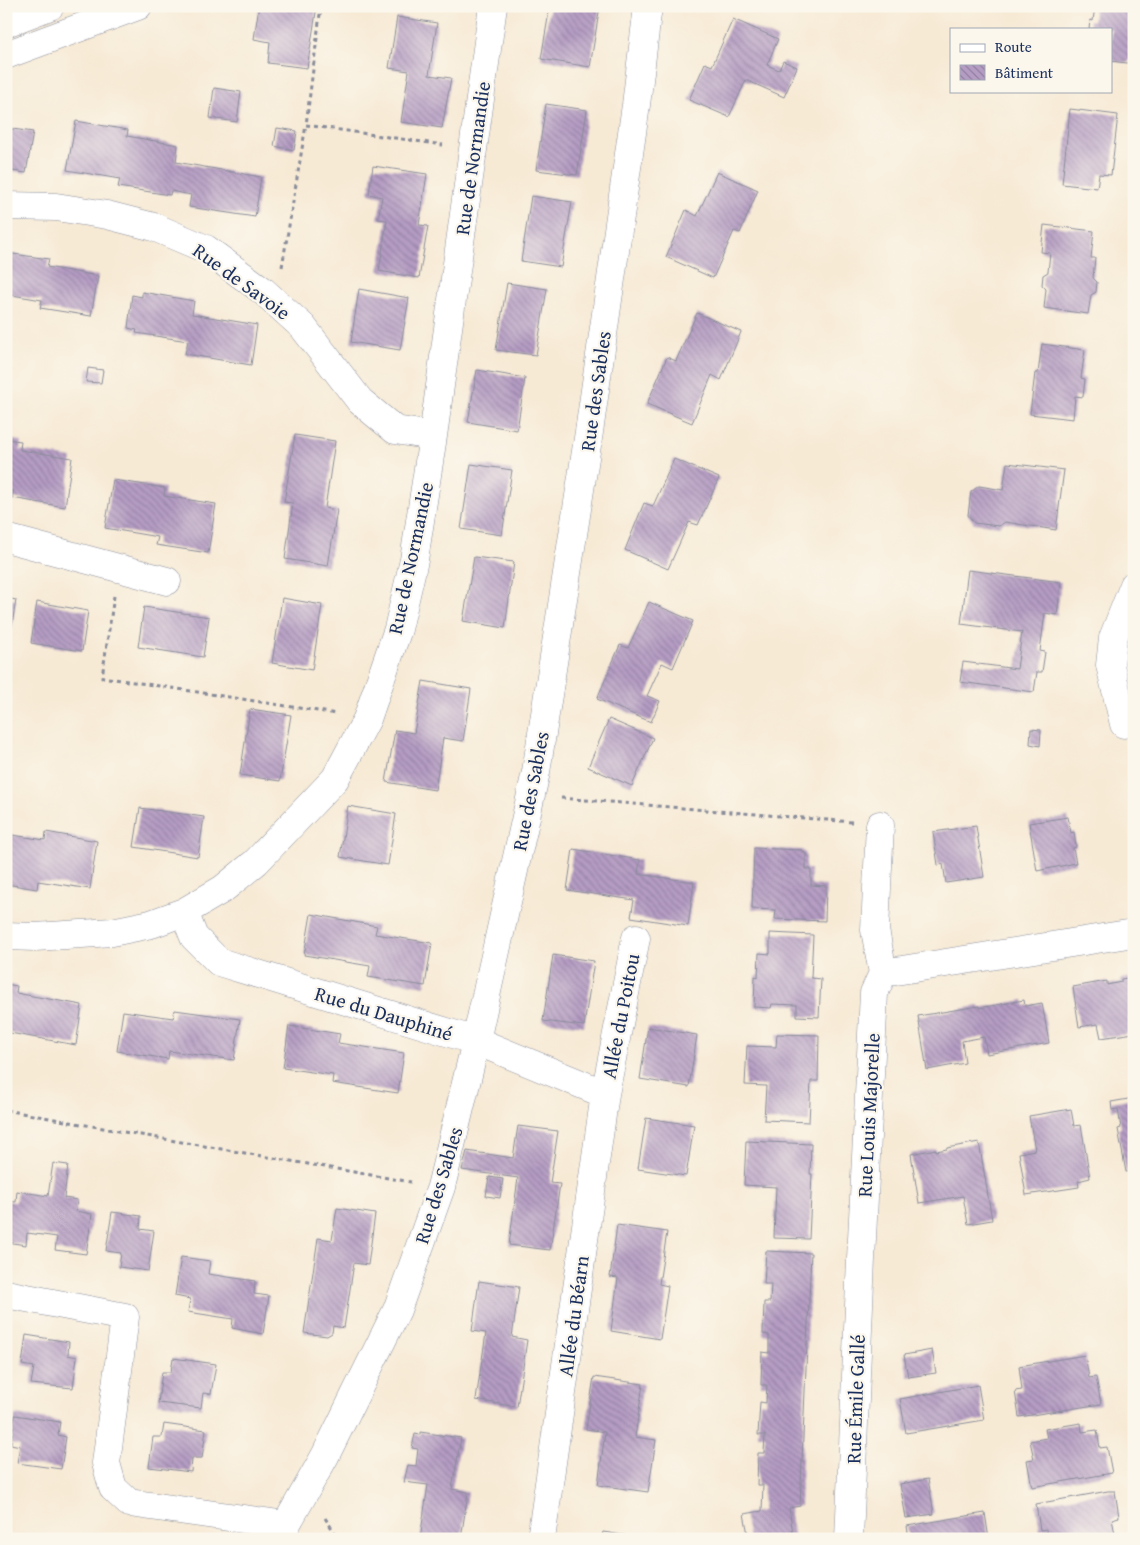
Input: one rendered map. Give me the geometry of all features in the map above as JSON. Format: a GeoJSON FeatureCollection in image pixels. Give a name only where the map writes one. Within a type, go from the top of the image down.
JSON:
{"type":"FeatureCollection","features":[{"type":"Feature","properties":{"kind":"street"},"geometry":{"type":"LineString","coordinates":[[6,23],[50,6]]}},
{"type":"Feature","properties":{"kind":"street"},"geometry":{"type":"LineString","coordinates":[[6,55],[138,6]]}},
{"type":"Feature","properties":{"kind":"street","name":"Rue de Normandie"},"geometry":{"type":"LineString","coordinates":[[6,936],[35,937],[112,932],[150,924],[184,912],[223,889],[256,862],[335,779],[367,719],[398,629],[414,560],[474,150],[493,6]]}},
{"type":"Feature","properties":{"kind":"street","name":"Rue des Sables"},"geometry":{"type":"LineString","coordinates":[[284,1532],[325,1456],[397,1310],[441,1187],[476,1041],[536,772],[589,432],[636,105],[648,6]]}},
{"type":"Feature","properties":{"kind":"street","name":"Rue de Savoie"},"geometry":{"type":"LineString","coordinates":[[6,206],[56,207],[107,215],[154,227],[206,249],[262,290],[303,327],[360,401],[395,430],[433,436]]}},
{"type":"Feature","properties":{"kind":"street"},"geometry":{"type":"LineString","coordinates":[[6,538],[167,581]]}},
{"type":"Feature","properties":{"kind":"street"},"geometry":{"type":"LineString","coordinates":[[1124,724],[1110,665],[1113,638],[1134,585]]}},
{"type":"Feature","properties":{"kind":"street"},"geometry":{"type":"LineString","coordinates":[[880,825],[875,930],[883,973],[1134,933]]}},
{"type":"Feature","properties":{"kind":"street","name":"Rue du Dauphiné"},"geometry":{"type":"LineString","coordinates":[[184,912],[194,937],[219,962],[476,1041],[605,1094]]}},
{"type":"Feature","properties":{"kind":"street","name":"Allée du Poitou"},"geometry":{"type":"LineString","coordinates":[[605,1094],[636,938]]}},
{"type":"Feature","properties":{"kind":"street","name":"Rue Louis Majorelle"},"geometry":{"type":"LineString","coordinates":[[861,1259],[874,993],[883,973]]}},
{"type":"Feature","properties":{"kind":"street","name":"Allée du Béarn"},"geometry":{"type":"LineString","coordinates":[[541,1539],[605,1094]]}},
{"type":"Feature","properties":{"kind":"street","name":"Rue Émile Gallé"},"geometry":{"type":"LineString","coordinates":[[849,1539],[861,1259]]}},
{"type":"Feature","properties":{"kind":"street"},"geometry":{"type":"LineString","coordinates":[[6,1294],[125,1317],[106,1463],[113,1488],[129,1502],[284,1532]]}},
{"type":"Feature","properties":{"kind":"path"},"geometry":{"type":"LineString","coordinates":[[276,303],[306,125],[320,6]]}},
{"type":"Feature","properties":{"kind":"path"},"geometry":{"type":"LineString","coordinates":[[306,125],[474,150]]}},
{"type":"Feature","properties":{"kind":"path"},"geometry":{"type":"LineString","coordinates":[[118,568],[102,677],[367,719]]}},
{"type":"Feature","properties":{"kind":"path"},"geometry":{"type":"LineString","coordinates":[[531,796],[880,825]]}},
{"type":"Feature","properties":{"kind":"path"},"geometry":{"type":"LineString","coordinates":[[6,1110],[441,1187]]}},
{"type":"Feature","properties":{"kind":"building"},"geometry":{"type":"Polygon","coordinates":[[[259,6],[317,6],[307,68],[268,63],[270,42],[254,39],[259,6]]]}},
{"type":"Feature","properties":{"kind":"building"},"geometry":{"type":"Polygon","coordinates":[[[550,6],[600,6],[590,67],[541,59],[550,6]]]}},
{"type":"Feature","properties":{"kind":"building"},"geometry":{"type":"Polygon","coordinates":[[[1095,6],[1134,6],[1134,33],[1130,32],[1129,39],[1134,44],[1132,59],[1127,63],[1112,61],[1112,28],[1089,28],[1090,20],[1093,21],[1095,6]]]}},
{"type":"Feature","properties":{"kind":"building"},"geometry":{"type":"Polygon","coordinates":[[[397,17],[437,23],[429,75],[451,78],[442,128],[401,122],[409,71],[389,68],[397,17]]]}},
{"type":"Feature","properties":{"kind":"building"},"geometry":{"type":"Polygon","coordinates":[[[733,19],[778,39],[767,65],[779,70],[783,61],[797,67],[784,97],[746,80],[729,117],[689,100],[705,63],[712,66],[733,19]]]}},
{"type":"Feature","properties":{"kind":"building"},"geometry":{"type":"Polygon","coordinates":[[[214,88],[241,92],[237,122],[210,118],[214,88]]]}},
{"type":"Feature","properties":{"kind":"building"},"geometry":{"type":"Polygon","coordinates":[[[546,104],[587,110],[577,175],[536,170],[546,104]]]}},
{"type":"Feature","properties":{"kind":"building"},"geometry":{"type":"Polygon","coordinates":[[[1070,109],[1118,115],[1111,175],[1099,174],[1097,188],[1062,184],[1070,109]]]}},
{"type":"Feature","properties":{"kind":"building"},"geometry":{"type":"Polygon","coordinates":[[[76,121],[128,130],[127,136],[178,145],[176,162],[261,177],[255,217],[189,207],[191,195],[171,191],[170,195],[118,187],[120,179],[67,170],[76,121]]]}},
{"type":"Feature","properties":{"kind":"building"},"geometry":{"type":"Polygon","coordinates":[[[6,128],[33,132],[26,173],[6,170],[6,128]]]}},
{"type":"Feature","properties":{"kind":"building"},"geometry":{"type":"Polygon","coordinates":[[[277,128],[297,131],[294,150],[274,146],[277,128]]]}},
{"type":"Feature","properties":{"kind":"building"},"geometry":{"type":"Polygon","coordinates":[[[373,166],[427,174],[419,225],[428,226],[419,278],[379,271],[387,220],[378,219],[382,197],[369,194],[373,166]]]}},
{"type":"Feature","properties":{"kind":"building"},"geometry":{"type":"Polygon","coordinates":[[[717,172],[758,190],[740,233],[734,231],[713,278],[666,257],[686,210],[697,216],[717,172]]]}},
{"type":"Feature","properties":{"kind":"building"},"geometry":{"type":"Polygon","coordinates":[[[531,196],[572,202],[561,267],[521,261],[531,196]]]}},
{"type":"Feature","properties":{"kind":"building"},"geometry":{"type":"Polygon","coordinates":[[[1044,225],[1094,231],[1091,258],[1095,258],[1093,278],[1097,282],[1096,292],[1091,295],[1088,314],[1044,308],[1046,289],[1042,285],[1043,275],[1048,272],[1050,253],[1041,252],[1044,225]]]}},
{"type":"Feature","properties":{"kind":"building"},"geometry":{"type":"Polygon","coordinates":[[[6,253],[49,259],[47,267],[98,276],[91,316],[40,308],[42,300],[6,294],[6,253]]]}},
{"type":"Feature","properties":{"kind":"building"},"geometry":{"type":"Polygon","coordinates":[[[507,283],[547,289],[536,355],[496,350],[507,283]]]}},
{"type":"Feature","properties":{"kind":"building"},"geometry":{"type":"Polygon","coordinates":[[[359,289],[409,298],[400,350],[351,342],[359,289]]]}},
{"type":"Feature","properties":{"kind":"building"},"geometry":{"type":"Polygon","coordinates":[[[142,292],[194,301],[192,314],[257,325],[251,365],[185,354],[188,341],[136,333],[137,330],[128,328],[132,295],[142,297],[142,292]]]}},
{"type":"Feature","properties":{"kind":"building"},"geometry":{"type":"Polygon","coordinates":[[[697,313],[741,332],[721,380],[712,375],[692,423],[647,404],[667,357],[676,361],[697,313]]]}},
{"type":"Feature","properties":{"kind":"building"},"geometry":{"type":"Polygon","coordinates":[[[1042,344],[1085,350],[1081,378],[1085,379],[1083,397],[1075,396],[1073,419],[1030,414],[1035,373],[1038,373],[1042,344]]]}},
{"type":"Feature","properties":{"kind":"building"},"geometry":{"type":"Polygon","coordinates":[[[88,368],[103,370],[101,383],[86,382],[88,368]]]}},
{"type":"Feature","properties":{"kind":"building"},"geometry":{"type":"Polygon","coordinates":[[[477,370],[525,378],[517,430],[468,422],[477,370]]]}},
{"type":"Feature","properties":{"kind":"building"},"geometry":{"type":"Polygon","coordinates":[[[295,435],[335,441],[325,508],[337,510],[328,566],[285,559],[293,503],[284,502],[295,435]]]}},
{"type":"Feature","properties":{"kind":"building"},"geometry":{"type":"Polygon","coordinates":[[[6,439],[21,441],[20,450],[72,458],[65,507],[12,498],[13,491],[6,489],[6,439]]]}},
{"type":"Feature","properties":{"kind":"building"},"geometry":{"type":"Polygon","coordinates":[[[674,459],[719,478],[698,525],[689,522],[668,569],[625,550],[644,503],[653,506],[674,459]]]}},
{"type":"Feature","properties":{"kind":"building"},"geometry":{"type":"Polygon","coordinates":[[[1007,463],[1064,470],[1056,530],[1005,522],[999,526],[974,523],[968,515],[971,492],[979,486],[1003,490],[1007,463]]]}},
{"type":"Feature","properties":{"kind":"building"},"geometry":{"type":"Polygon","coordinates":[[[471,464],[512,470],[502,535],[461,529],[471,464]]]}},
{"type":"Feature","properties":{"kind":"building"},"geometry":{"type":"Polygon","coordinates":[[[113,480],[165,488],[164,496],[216,504],[208,553],[156,545],[158,537],[105,528],[113,480]]]}},
{"type":"Feature","properties":{"kind":"building"},"geometry":{"type":"Polygon","coordinates":[[[474,557],[514,562],[505,628],[463,621],[474,557]]]}},
{"type":"Feature","properties":{"kind":"building"},"geometry":{"type":"Polygon","coordinates":[[[968,570],[1061,582],[1057,615],[1045,613],[1040,651],[1045,652],[1042,672],[1037,672],[1034,692],[960,682],[963,662],[1017,669],[1022,632],[961,624],[968,570]]]}},
{"type":"Feature","properties":{"kind":"building"},"geometry":{"type":"Polygon","coordinates":[[[6,598],[16,600],[7,656],[6,656],[6,598]]]}},
{"type":"Feature","properties":{"kind":"building"},"geometry":{"type":"Polygon","coordinates":[[[282,598],[322,605],[312,670],[272,663],[282,598]]]}},
{"type":"Feature","properties":{"kind":"building"},"geometry":{"type":"Polygon","coordinates":[[[37,602],[88,611],[82,651],[31,643],[37,602]]]}},
{"type":"Feature","properties":{"kind":"building"},"geometry":{"type":"Polygon","coordinates":[[[649,602],[693,621],[673,668],[662,663],[647,696],[660,701],[651,722],[597,699],[620,645],[628,648],[649,602]]]}},
{"type":"Feature","properties":{"kind":"building"},"geometry":{"type":"Polygon","coordinates":[[[144,607],[209,617],[203,657],[138,647],[144,607]]]}},
{"type":"Feature","properties":{"kind":"building"},"geometry":{"type":"Polygon","coordinates":[[[423,681],[471,689],[463,741],[443,738],[435,790],[386,782],[395,730],[414,733],[423,681]]]}},
{"type":"Feature","properties":{"kind":"building"},"geometry":{"type":"Polygon","coordinates":[[[250,709],[291,715],[280,781],[240,775],[250,709]]]}},
{"type":"Feature","properties":{"kind":"building"},"geometry":{"type":"Polygon","coordinates":[[[609,719],[653,738],[632,786],[588,767],[609,719]]]}},
{"type":"Feature","properties":{"kind":"building"},"geometry":{"type":"Polygon","coordinates":[[[1031,729],[1041,730],[1040,746],[1030,744],[1031,729]]]}},
{"type":"Feature","properties":{"kind":"building"},"geometry":{"type":"Polygon","coordinates":[[[348,806],[396,814],[388,865],[340,857],[348,806]]]}},
{"type":"Feature","properties":{"kind":"building"},"geometry":{"type":"Polygon","coordinates":[[[140,808],[204,817],[198,857],[134,847],[140,808]]]}},
{"type":"Feature","properties":{"kind":"building"},"geometry":{"type":"Polygon","coordinates":[[[1068,817],[1071,833],[1074,832],[1076,847],[1073,848],[1076,863],[1037,871],[1029,823],[1068,817]]]}},
{"type":"Feature","properties":{"kind":"building"},"geometry":{"type":"Polygon","coordinates":[[[976,826],[984,877],[946,883],[943,864],[938,865],[933,832],[976,826]]]}},
{"type":"Feature","properties":{"kind":"building"},"geometry":{"type":"Polygon","coordinates":[[[46,832],[97,841],[90,889],[38,881],[37,889],[6,884],[6,834],[45,840],[46,832]]]}},
{"type":"Feature","properties":{"kind":"building"},"geometry":{"type":"Polygon","coordinates":[[[754,848],[802,850],[806,854],[806,869],[811,869],[811,885],[826,886],[825,921],[775,919],[776,910],[752,909],[754,848]]]}},
{"type":"Feature","properties":{"kind":"building"},"geometry":{"type":"Polygon","coordinates":[[[573,849],[640,860],[638,874],[694,882],[688,926],[631,917],[634,900],[567,890],[573,849]]]}},
{"type":"Feature","properties":{"kind":"building"},"geometry":{"type":"Polygon","coordinates":[[[311,914],[377,926],[375,934],[432,943],[425,986],[368,977],[370,966],[304,955],[311,914]]]}},
{"type":"Feature","properties":{"kind":"building"},"geometry":{"type":"Polygon","coordinates":[[[770,933],[813,935],[811,978],[821,979],[819,1017],[797,1016],[797,1005],[772,1004],[771,1008],[754,1007],[755,976],[758,977],[759,953],[770,954],[770,933]]]}},
{"type":"Feature","properties":{"kind":"building"},"geometry":{"type":"Polygon","coordinates":[[[553,955],[594,961],[584,1026],[543,1021],[553,955]]]}},
{"type":"Feature","properties":{"kind":"building"},"geometry":{"type":"Polygon","coordinates":[[[1134,977],[1134,1018],[1131,1018],[1134,1033],[1101,1038],[1098,1024],[1079,1027],[1073,987],[1107,981],[1107,985],[1121,982],[1121,979],[1134,977]]]}},
{"type":"Feature","properties":{"kind":"building"},"geometry":{"type":"Polygon","coordinates":[[[6,984],[17,986],[16,993],[82,1005],[76,1045],[10,1033],[10,1030],[6,1029],[6,984]]]}},
{"type":"Feature","properties":{"kind":"building"},"geometry":{"type":"Polygon","coordinates":[[[1024,1000],[1025,1006],[1042,1003],[1049,1043],[987,1054],[984,1037],[962,1041],[965,1063],[927,1070],[918,1016],[1024,1000]]]}},
{"type":"Feature","properties":{"kind":"building"},"geometry":{"type":"Polygon","coordinates":[[[175,1010],[240,1019],[234,1060],[169,1051],[168,1059],[117,1051],[123,1011],[173,1018],[175,1010]]]}},
{"type":"Feature","properties":{"kind":"building"},"geometry":{"type":"Polygon","coordinates":[[[289,1026],[340,1034],[338,1043],[404,1053],[398,1093],[332,1083],[333,1075],[283,1068],[289,1026]]]}},
{"type":"Feature","properties":{"kind":"building"},"geometry":{"type":"Polygon","coordinates":[[[648,1027],[697,1035],[689,1087],[640,1079],[648,1027]]]}},
{"type":"Feature","properties":{"kind":"building"},"geometry":{"type":"Polygon","coordinates":[[[777,1034],[819,1035],[818,1081],[811,1081],[809,1122],[764,1120],[766,1086],[745,1085],[747,1046],[776,1047],[777,1034]]]}},
{"type":"Feature","properties":{"kind":"building"},"geometry":{"type":"Polygon","coordinates":[[[1134,1098],[1134,1171],[1126,1172],[1118,1129],[1121,1128],[1118,1109],[1112,1110],[1111,1102],[1134,1098]]]}},
{"type":"Feature","properties":{"kind":"building"},"geometry":{"type":"Polygon","coordinates":[[[1071,1109],[1074,1126],[1081,1125],[1090,1178],[1078,1181],[1079,1187],[1026,1195],[1019,1153],[1035,1150],[1029,1116],[1071,1109]]]}},
{"type":"Feature","properties":{"kind":"building"},"geometry":{"type":"Polygon","coordinates":[[[646,1118],[694,1125],[686,1176],[638,1169],[646,1118]]]}},
{"type":"Feature","properties":{"kind":"building"},"geometry":{"type":"Polygon","coordinates":[[[518,1126],[558,1131],[550,1183],[560,1184],[550,1250],[509,1245],[518,1178],[462,1170],[467,1151],[513,1158],[518,1126]]]}},
{"type":"Feature","properties":{"kind":"building"},"geometry":{"type":"Polygon","coordinates":[[[746,1141],[811,1144],[810,1174],[812,1174],[809,1239],[774,1238],[776,1187],[744,1185],[746,1141]]]}},
{"type":"Feature","properties":{"kind":"building"},"geometry":{"type":"Polygon","coordinates":[[[979,1142],[992,1220],[968,1224],[963,1196],[919,1203],[911,1154],[979,1142]]]}},
{"type":"Feature","properties":{"kind":"building"},"geometry":{"type":"Polygon","coordinates":[[[53,1163],[68,1165],[64,1198],[77,1200],[76,1211],[92,1214],[86,1254],[55,1250],[57,1237],[27,1233],[26,1245],[6,1242],[6,1201],[16,1202],[17,1191],[48,1196],[53,1163]]]}},
{"type":"Feature","properties":{"kind":"building"},"geometry":{"type":"Polygon","coordinates":[[[489,1177],[503,1179],[500,1198],[486,1196],[489,1177]]]}},
{"type":"Feature","properties":{"kind":"building"},"geometry":{"type":"Polygon","coordinates":[[[337,1208],[375,1214],[368,1265],[354,1263],[344,1328],[333,1326],[332,1333],[327,1336],[304,1333],[318,1238],[332,1240],[337,1208]]]}},
{"type":"Feature","properties":{"kind":"building"},"geometry":{"type":"Polygon","coordinates":[[[112,1212],[141,1216],[140,1229],[154,1231],[148,1271],[119,1267],[121,1253],[106,1251],[112,1212]]]}},
{"type":"Feature","properties":{"kind":"building"},"geometry":{"type":"Polygon","coordinates":[[[617,1225],[667,1232],[659,1284],[668,1286],[660,1339],[611,1331],[618,1278],[610,1277],[617,1225]]]}},
{"type":"Feature","properties":{"kind":"building"},"geometry":{"type":"Polygon","coordinates":[[[766,1251],[811,1253],[800,1506],[789,1508],[794,1539],[749,1539],[744,1514],[762,1511],[763,1485],[757,1485],[758,1453],[764,1453],[765,1435],[758,1435],[760,1402],[766,1403],[767,1385],[761,1385],[762,1352],[769,1353],[769,1335],[763,1334],[764,1302],[770,1302],[771,1284],[764,1284],[766,1251]]]}},
{"type":"Feature","properties":{"kind":"building"},"geometry":{"type":"Polygon","coordinates":[[[181,1257],[210,1261],[208,1274],[255,1281],[254,1294],[269,1296],[263,1334],[232,1328],[233,1319],[188,1312],[190,1299],[175,1296],[181,1257]]]}},
{"type":"Feature","properties":{"kind":"building"},"geometry":{"type":"Polygon","coordinates":[[[479,1281],[519,1287],[512,1337],[527,1340],[517,1407],[476,1400],[486,1333],[472,1331],[479,1281]]]}},
{"type":"Feature","properties":{"kind":"building"},"geometry":{"type":"Polygon","coordinates":[[[26,1335],[69,1342],[68,1355],[77,1357],[73,1388],[31,1384],[34,1367],[22,1365],[26,1335]]]}},
{"type":"Feature","properties":{"kind":"building"},"geometry":{"type":"Polygon","coordinates":[[[932,1350],[936,1373],[908,1377],[904,1355],[932,1350]]]}},
{"type":"Feature","properties":{"kind":"building"},"geometry":{"type":"Polygon","coordinates":[[[1085,1355],[1089,1378],[1096,1377],[1101,1404],[1019,1417],[1015,1391],[1022,1390],[1019,1366],[1085,1355]]]}},
{"type":"Feature","properties":{"kind":"building"},"geometry":{"type":"Polygon","coordinates":[[[173,1358],[216,1364],[211,1394],[203,1393],[201,1408],[158,1403],[162,1372],[171,1372],[173,1358]]]}},
{"type":"Feature","properties":{"kind":"building"},"geometry":{"type":"Polygon","coordinates":[[[594,1377],[643,1384],[635,1437],[656,1440],[648,1492],[598,1485],[605,1432],[586,1429],[594,1377]]]}},
{"type":"Feature","properties":{"kind":"building"},"geometry":{"type":"Polygon","coordinates":[[[978,1385],[984,1420],[906,1433],[900,1399],[978,1385]]]}},
{"type":"Feature","properties":{"kind":"building"},"geometry":{"type":"Polygon","coordinates":[[[15,1415],[60,1422],[58,1435],[66,1437],[61,1469],[17,1463],[20,1446],[11,1444],[15,1415]]]}},
{"type":"Feature","properties":{"kind":"building"},"geometry":{"type":"Polygon","coordinates":[[[1081,1423],[1082,1432],[1097,1430],[1100,1448],[1107,1447],[1112,1473],[1032,1487],[1027,1460],[1034,1459],[1030,1441],[1047,1438],[1045,1429],[1081,1423]]]}},
{"type":"Feature","properties":{"kind":"building"},"geometry":{"type":"Polygon","coordinates":[[[164,1424],[206,1430],[202,1458],[192,1458],[191,1472],[149,1467],[153,1437],[162,1437],[164,1424]]]}},
{"type":"Feature","properties":{"kind":"building"},"geometry":{"type":"Polygon","coordinates":[[[420,1432],[461,1438],[452,1489],[468,1492],[461,1539],[420,1539],[428,1485],[404,1482],[408,1465],[416,1466],[418,1449],[412,1448],[415,1434],[420,1435],[420,1432]]]}},
{"type":"Feature","properties":{"kind":"building"},"geometry":{"type":"Polygon","coordinates":[[[928,1479],[934,1514],[906,1518],[900,1484],[928,1479]]]}},
{"type":"Feature","properties":{"kind":"building"},"geometry":{"type":"Polygon","coordinates":[[[1115,1491],[1119,1517],[1112,1519],[1116,1539],[1047,1539],[1046,1529],[1040,1530],[1036,1504],[1115,1491]]]}},
{"type":"Feature","properties":{"kind":"building"},"geometry":{"type":"Polygon","coordinates":[[[985,1513],[989,1539],[909,1539],[907,1526],[985,1513]]]}},
{"type":"Feature","properties":{"kind":"building"},"geometry":{"type":"Polygon","coordinates":[[[603,1532],[642,1538],[642,1539],[601,1539],[603,1532]]]}}]}
